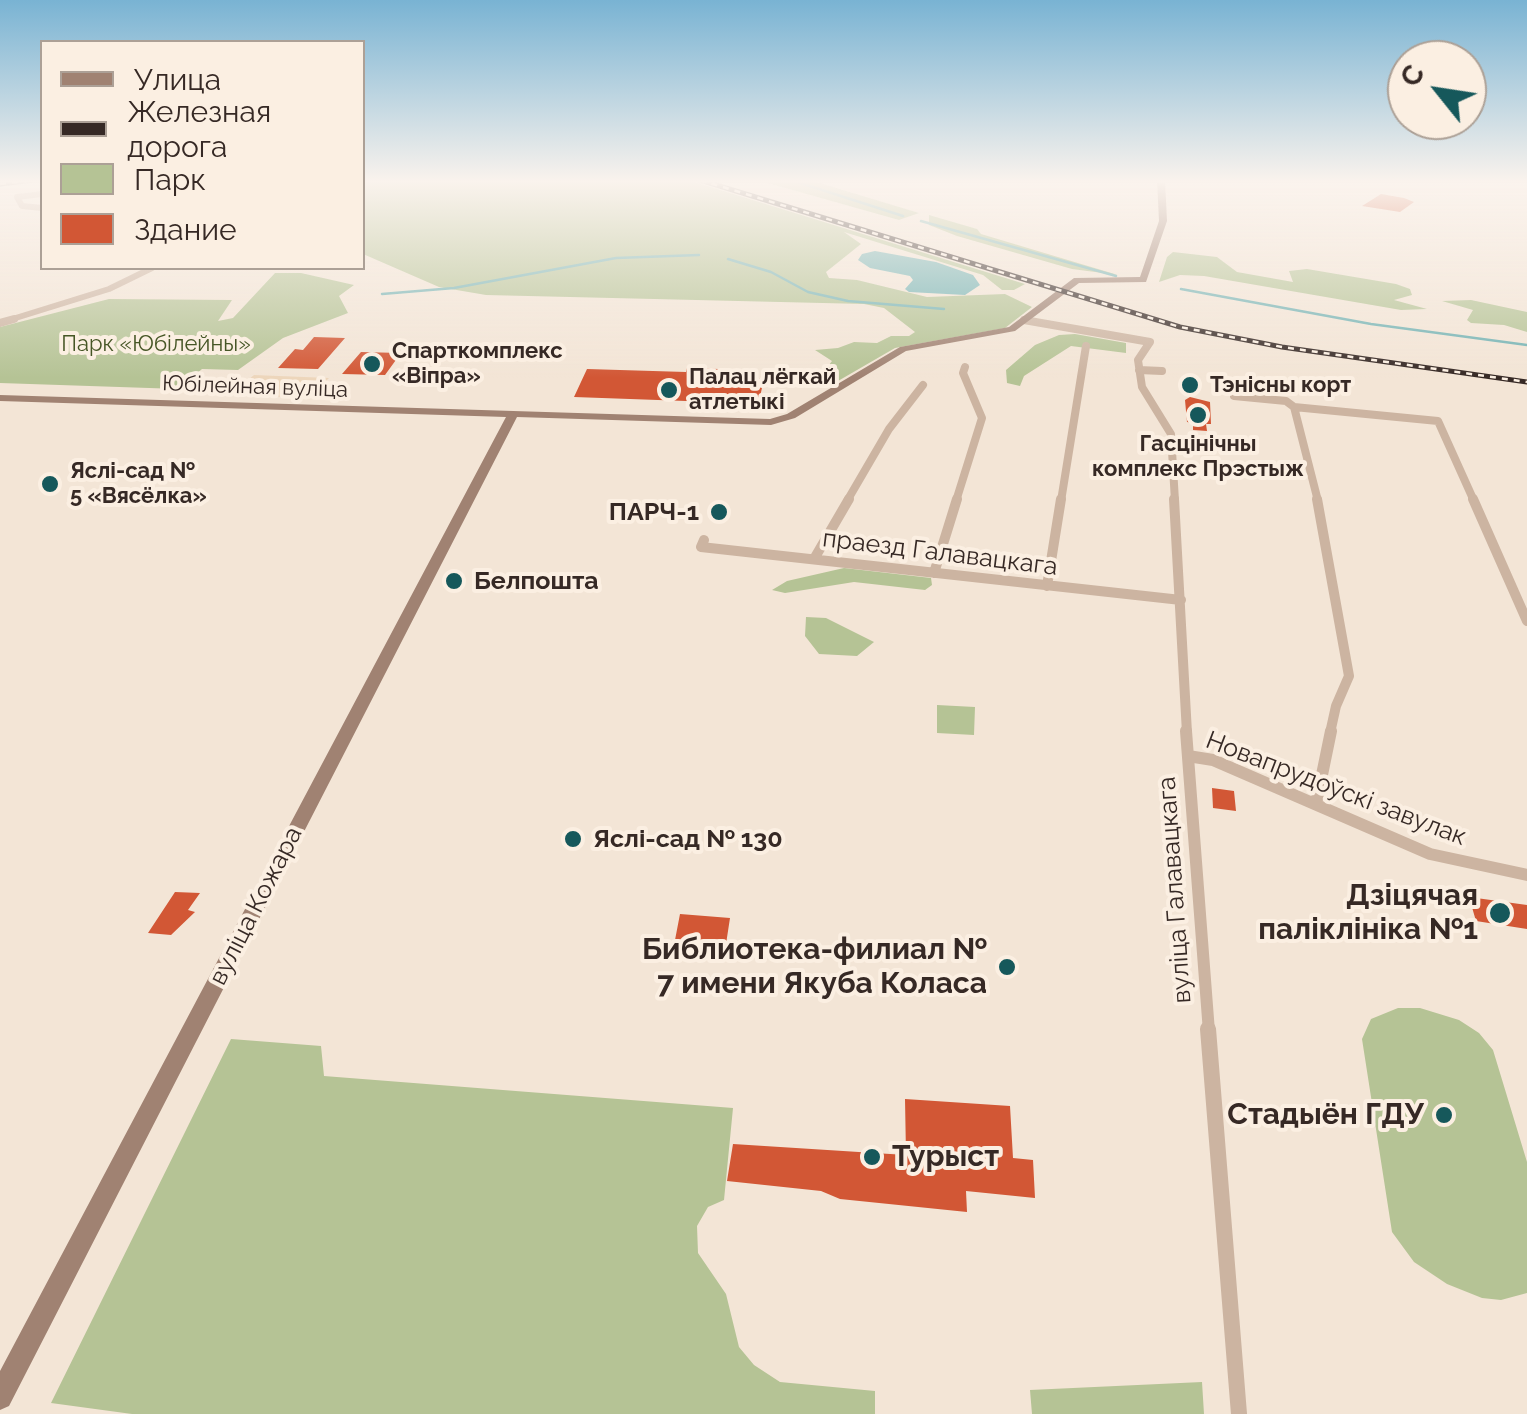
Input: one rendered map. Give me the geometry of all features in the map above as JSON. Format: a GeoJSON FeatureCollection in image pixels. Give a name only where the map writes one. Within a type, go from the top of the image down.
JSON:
{"type":"FeatureCollection","features":[{"type":"Feature","properties":{"kind":"main road"},"geometry":{"type":"LineString","coordinates":[[1024,320],[1077,280],[1131,282],[1145,278],[1155,246]]}},
{"type":"Feature","properties":{"kind":"main road","name":"Юбілейная вуліца"},"geometry":{"type":"LineString","coordinates":[[0,398],[768,423],[791,416],[903,350],[1002,332],[1024,320]]}},
{"type":"Feature","properties":{"kind":"main road","name":"вуліца Кожара"},"geometry":{"type":"LineString","coordinates":[[0,1397],[512,416]]}},
{"type":"Feature","properties":{"kind":"street"},"geometry":{"type":"LineString","coordinates":[[0,323],[109,289],[148,270]]}},
{"type":"Feature","properties":{"kind":"street","name":"вуліца Галавацкага"},"geometry":{"type":"LineString","coordinates":[[1024,320],[1150,342],[1138,358],[1142,388],[1171,434],[1188,756],[1240,1414]]}},
{"type":"Feature","properties":{"kind":"street"},"geometry":{"type":"LineString","coordinates":[[1048,586],[1086,346]]}},
{"type":"Feature","properties":{"kind":"street"},"geometry":{"type":"LineString","coordinates":[[934,573],[982,418],[963,374],[966,367]]}},
{"type":"Feature","properties":{"kind":"street"},"geometry":{"type":"LineString","coordinates":[[1138,370],[1162,371]]}},
{"type":"Feature","properties":{"kind":"street"},"geometry":{"type":"LineString","coordinates":[[814,559],[888,429],[923,384]]}},
{"type":"Feature","properties":{"kind":"street"},"geometry":{"type":"LineString","coordinates":[[1234,396],[1286,402],[1294,407],[1438,422],[1527,622]]}},
{"type":"Feature","properties":{"kind":"street"},"geometry":{"type":"LineString","coordinates":[[1294,407],[1325,529],[1350,662],[1350,676],[1336,706],[1316,804]]}},
{"type":"Feature","properties":{"kind":"street","name":"праезд Галавацкага"},"geometry":{"type":"LineString","coordinates":[[704,540],[701,546],[1181,600]]}},
{"type":"Feature","properties":{"kind":"street","name":"Новапрудоўскі завулак"},"geometry":{"type":"LineString","coordinates":[[1188,756],[1213,760],[1430,854],[1527,876]]}},
{"type":"Feature","properties":{"kind":"green space"},"geometry":{"type":"Polygon","coordinates":[[[365,246],[859,246],[826,272],[829,278],[857,280],[927,297],[1005,294],[1032,307],[1005,328],[895,348],[838,381],[823,384],[819,378],[832,361],[815,350],[854,342],[877,343],[915,332],[884,308],[864,304],[486,295],[439,287],[365,255],[365,246]]]}},
{"type":"Feature","properties":{"kind":"green space"},"geometry":{"type":"Polygon","coordinates":[[[889,246],[902,246],[1025,284],[1014,290],[1002,290],[983,275],[889,246]]]}},
{"type":"Feature","properties":{"kind":"green space"},"geometry":{"type":"Polygon","coordinates":[[[992,246],[1021,246],[1118,275],[1072,269],[992,246]]]}},
{"type":"Feature","properties":{"kind":"green space"},"geometry":{"type":"Polygon","coordinates":[[[1173,252],[1217,257],[1237,272],[1293,282],[1289,271],[1307,269],[1396,284],[1410,289],[1412,295],[1394,300],[1427,309],[1401,310],[1204,276],[1180,275],[1159,282],[1167,257],[1173,252]]]}},
{"type":"Feature","properties":{"kind":"green space","name":"Парк «Юбілейны»"},"geometry":{"type":"Polygon","coordinates":[[[275,273],[301,273],[354,285],[339,296],[348,313],[283,338],[238,370],[202,369],[179,389],[0,383],[0,327],[109,299],[232,300],[218,321],[233,318],[275,273]]]}},
{"type":"Feature","properties":{"kind":"green space"},"geometry":{"type":"Polygon","coordinates":[[[1471,300],[1527,312],[1527,332],[1504,325],[1471,323],[1467,320],[1473,310],[1442,301],[1471,300]]]}},
{"type":"Feature","properties":{"kind":"green space"},"geometry":{"type":"Polygon","coordinates":[[[1059,335],[1126,343],[1126,353],[1071,346],[1024,376],[1020,386],[1007,383],[1006,370],[1035,345],[1059,335]]]}},
{"type":"Feature","properties":{"kind":"green space"},"geometry":{"type":"Polygon","coordinates":[[[844,568],[931,578],[932,585],[925,590],[854,582],[785,593],[772,590],[787,581],[844,568]]]}},
{"type":"Feature","properties":{"kind":"green space"},"geometry":{"type":"Polygon","coordinates":[[[806,617],[826,618],[874,642],[857,656],[819,654],[805,636],[806,617]]]}},
{"type":"Feature","properties":{"kind":"green space"},"geometry":{"type":"Polygon","coordinates":[[[937,705],[975,707],[974,735],[937,733],[937,705]]]}},
{"type":"Feature","properties":{"kind":"green space","name":"Стадыён ГДУ"},"geometry":{"type":"Polygon","coordinates":[[[1398,1008],[1420,1008],[1459,1020],[1479,1033],[1493,1050],[1527,1162],[1527,1293],[1501,1300],[1482,1298],[1447,1284],[1414,1262],[1392,1232],[1362,1039],[1371,1019],[1398,1008]]]}},
{"type":"Feature","properties":{"kind":"green space"},"geometry":{"type":"Polygon","coordinates":[[[231,1039],[321,1046],[324,1076],[733,1108],[724,1200],[708,1207],[697,1226],[698,1253],[726,1294],[739,1347],[754,1365],[780,1382],[875,1391],[875,1414],[132,1414],[51,1403],[231,1039]]]}},
{"type":"Feature","properties":{"kind":"green space"},"geometry":{"type":"Polygon","coordinates":[[[1202,1382],[1204,1414],[1032,1414],[1030,1390],[1202,1382]]]}},
{"type":"Feature","properties":{"kind":"shaded area"},"geometry":{"type":"Polygon","coordinates":[[[254,375],[329,378],[309,398],[230,395],[254,375]]]}},
{"type":"Feature","properties":{"kind":"water"},"geometry":{"type":"Polygon","coordinates":[[[875,251],[936,262],[973,275],[980,285],[965,295],[909,292],[905,289],[913,280],[910,276],[870,268],[858,260],[862,254],[875,251]]]}},
{"type":"Feature","properties":{"kind":"building"},"geometry":{"type":"Polygon","coordinates":[[[314,337],[345,338],[318,369],[278,368],[295,349],[303,350],[314,337]]]}},
{"type":"Feature","properties":{"kind":"building","name":"Спарткомплекс «Віпра»"},"geometry":{"type":"Polygon","coordinates":[[[361,352],[401,353],[385,375],[342,374],[361,352]]]}},
{"type":"Feature","properties":{"kind":"building","name":"Палац лёгкай атлетыкі"},"geometry":{"type":"Polygon","coordinates":[[[687,368],[750,370],[748,378],[764,379],[757,410],[741,410],[742,403],[574,397],[587,369],[686,372],[687,368]]]}},
{"type":"Feature","properties":{"kind":"building","name":"Гасцінічны комплекс Прэстыж"},"geometry":{"type":"Polygon","coordinates":[[[1190,397],[1210,402],[1211,424],[1206,424],[1207,431],[1193,430],[1193,423],[1187,422],[1185,400],[1190,397]]]}},
{"type":"Feature","properties":{"kind":"building"},"geometry":{"type":"Polygon","coordinates":[[[1212,788],[1234,791],[1236,811],[1213,808],[1212,788]]]}},
{"type":"Feature","properties":{"kind":"building"},"geometry":{"type":"Polygon","coordinates":[[[175,892],[200,893],[188,910],[195,912],[171,935],[148,933],[175,892]]]}},
{"type":"Feature","properties":{"kind":"building","name":"Дзіцячая паліклініка №1"},"geometry":{"type":"Polygon","coordinates":[[[1469,897],[1527,905],[1527,929],[1476,921],[1469,897]]]}},
{"type":"Feature","properties":{"kind":"building"},"geometry":{"type":"Polygon","coordinates":[[[680,914],[730,918],[726,944],[675,940],[680,914]]]}},
{"type":"Feature","properties":{"kind":"building","name":"Турыст"},"geometry":{"type":"Polygon","coordinates":[[[905,1099],[1010,1106],[1013,1158],[1033,1160],[1035,1198],[966,1191],[967,1212],[840,1199],[821,1191],[727,1181],[733,1144],[906,1155],[905,1099]]]}},
{"type":"Feature","properties":{"kind":"waterway"},"geometry":{"type":"LineString","coordinates":[[1010,246],[1116,276]]}},
{"type":"Feature","properties":{"kind":"waterway"},"geometry":{"type":"LineString","coordinates":[[382,294],[454,288],[616,258],[699,255]]}},
{"type":"Feature","properties":{"kind":"waterway"},"geometry":{"type":"LineString","coordinates":[[728,259],[771,272],[808,292],[848,301],[944,309]]}},
{"type":"Feature","properties":{"kind":"waterway"},"geometry":{"type":"LineString","coordinates":[[1181,289],[1371,324],[1527,345]]}},
{"type":"Feature","properties":{"kind":"railway"},"geometry":{"type":"LineString","coordinates":[[915,246],[1180,327],[1282,347],[1527,382]]}},
{"type":"Feature","properties":{"kind":"place","name":"Спарткомплекс «Віпра»"},"geometry":{"type":"Point","coordinates":[372,364]}},
{"type":"Feature","properties":{"kind":"place","name":"Тэнісны корт"},"geometry":{"type":"Point","coordinates":[1190,385]}},
{"type":"Feature","properties":{"kind":"place","name":"Палац лёгкай атлетыкі"},"geometry":{"type":"Point","coordinates":[669,390]}},
{"type":"Feature","properties":{"kind":"place","name":"Гасцінічны комплекс Прэстыж"},"geometry":{"type":"Point","coordinates":[1198,415]}},
{"type":"Feature","properties":{"kind":"place","name":"Яслі-сад № 5 «Вясёлка»"},"geometry":{"type":"Point","coordinates":[50,484]}},
{"type":"Feature","properties":{"kind":"place","name":"ПАРЧ-1"},"geometry":{"type":"Point","coordinates":[719,512]}},
{"type":"Feature","properties":{"kind":"place","name":"Белпошта"},"geometry":{"type":"Point","coordinates":[454,581]}},
{"type":"Feature","properties":{"kind":"place","name":"Яслі-сад № 130"},"geometry":{"type":"Point","coordinates":[573,839]}},
{"type":"Feature","properties":{"kind":"place","name":"Дзіцячая паліклініка №1"},"geometry":{"type":"Point","coordinates":[1500,913]}},
{"type":"Feature","properties":{"kind":"place","name":"Библиотека-филиал № 7 имени Якуба Коласа"},"geometry":{"type":"Point","coordinates":[1007,967]}},
{"type":"Feature","properties":{"kind":"place","name":"Стадыён ГДУ"},"geometry":{"type":"Point","coordinates":[1444,1115]}},
{"type":"Feature","properties":{"kind":"place","name":"Турыст"},"geometry":{"type":"Point","coordinates":[872,1157]}}]}
